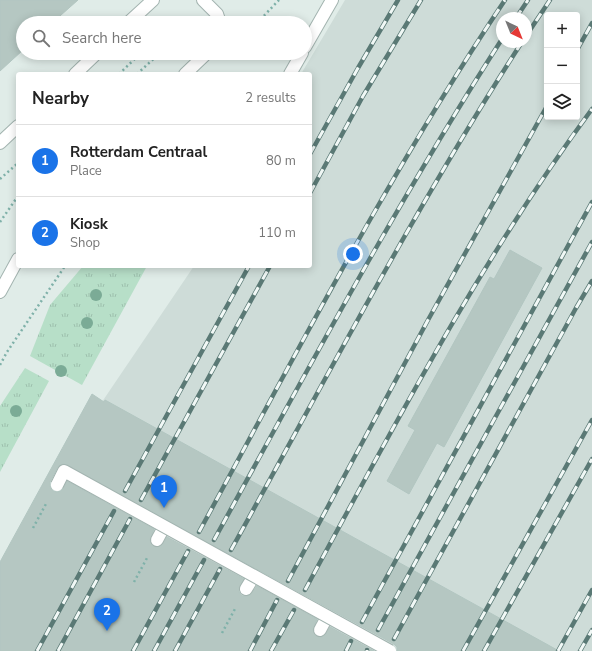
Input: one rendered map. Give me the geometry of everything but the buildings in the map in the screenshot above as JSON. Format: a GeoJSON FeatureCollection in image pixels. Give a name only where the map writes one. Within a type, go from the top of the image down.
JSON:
{"type":"FeatureCollection","features":[{"type":"Feature","properties":{"kind":"street"},"geometry":{"type":"LineString","coordinates":[[136,16],[153,0]]}},
{"type":"Feature","properties":{"kind":"street"},"geometry":{"type":"LineString","coordinates":[[312,35],[332,0]]}},
{"type":"Feature","properties":{"kind":"street"},"geometry":{"type":"LineString","coordinates":[[210,2],[218,16]]}},
{"type":"Feature","properties":{"kind":"street"},"geometry":{"type":"LineString","coordinates":[[77,72],[90,60]]}},
{"type":"Feature","properties":{"kind":"street"},"geometry":{"type":"LineString","coordinates":[[187,72],[200,60]]}},
{"type":"Feature","properties":{"kind":"street"},"geometry":{"type":"LineString","coordinates":[[291,72],[298,60]]}},
{"type":"Feature","properties":{"kind":"street"},"geometry":{"type":"LineString","coordinates":[[0,143],[16,128]]}},
{"type":"Feature","properties":{"kind":"street"},"geometry":{"type":"LineString","coordinates":[[0,292],[16,263]]}},
{"type":"Feature","properties":{"kind":"street"},"geometry":{"type":"LineString","coordinates":[[57,485],[64,472],[390,651]]}},
{"type":"Feature","properties":{"kind":"street"},"geometry":{"type":"LineString","coordinates":[[157,540],[164,527]]}},
{"type":"Feature","properties":{"kind":"street"},"geometry":{"type":"LineString","coordinates":[[246,589],[254,576]]}},
{"type":"Feature","properties":{"kind":"street"},"geometry":{"type":"LineString","coordinates":[[320,630],[327,617]]}},
{"type":"Feature","properties":{"kind":"path"},"geometry":{"type":"LineString","coordinates":[[264,16],[280,0]]}},
{"type":"Feature","properties":{"kind":"path"},"geometry":{"type":"LineString","coordinates":[[121,72],[134,60]]}},
{"type":"Feature","properties":{"kind":"path"},"geometry":{"type":"LineString","coordinates":[[139,72],[152,60]]}},
{"type":"Feature","properties":{"kind":"path"},"geometry":{"type":"LineString","coordinates":[[0,179],[16,165]]}},
{"type":"Feature","properties":{"kind":"path"},"geometry":{"type":"LineString","coordinates":[[0,222],[16,199]]}},
{"type":"Feature","properties":{"kind":"path"},"geometry":{"type":"LineString","coordinates":[[0,365],[7,352],[64,268]]}},
{"type":"Feature","properties":{"kind":"path"},"geometry":{"type":"LineString","coordinates":[[33,528],[47,503]]}},
{"type":"Feature","properties":{"kind":"path"},"geometry":{"type":"LineString","coordinates":[[134,582],[147,558]]}},
{"type":"Feature","properties":{"kind":"path"},"geometry":{"type":"LineString","coordinates":[[222,633],[236,608]]}},
{"type":"Feature","properties":{"kind":"shaded area"},"geometry":{"type":"Polygon","coordinates":[[[345,0],[592,0],[592,651],[0,651],[37,506],[64,458],[193,268],[312,268],[312,72],[302,72],[309,60],[312,60],[312,56],[345,0]]]}},
{"type":"Feature","properties":{"kind":"green space"},"geometry":{"type":"Polygon","coordinates":[[[81,268],[146,268],[82,385],[30,356],[50,305],[81,268]]]}},
{"type":"Feature","properties":{"kind":"green space"},"geometry":{"type":"Polygon","coordinates":[[[25,368],[49,381],[0,472],[0,406],[25,368]]]}},
{"type":"Feature","properties":{"kind":"railway"},"geometry":{"type":"LineString","coordinates":[[312,150],[398,0]]}},
{"type":"Feature","properties":{"kind":"railway"},"geometry":{"type":"LineString","coordinates":[[312,189],[363,96],[421,0]]}},
{"type":"Feature","properties":{"kind":"railway"},"geometry":{"type":"LineString","coordinates":[[199,532],[346,262],[463,64],[505,0]]}},
{"type":"Feature","properties":{"kind":"railway"},"geometry":{"type":"LineString","coordinates":[[520,12],[528,0]]}},
{"type":"Feature","properties":{"kind":"railway"},"geometry":{"type":"LineString","coordinates":[[532,27],[550,0]]}},
{"type":"Feature","properties":{"kind":"railway"},"geometry":{"type":"LineString","coordinates":[[578,48],[592,23]]}},
{"type":"Feature","properties":{"kind":"railway"},"geometry":{"type":"LineString","coordinates":[[214,540],[390,224],[426,162],[496,48]]}},
{"type":"Feature","properties":{"kind":"railway"},"geometry":{"type":"LineString","coordinates":[[231,550],[408,230],[518,48]]}},
{"type":"Feature","properties":{"kind":"railway"},"geometry":{"type":"LineString","coordinates":[[305,590],[440,344],[513,224],[551,166],[592,109]]}},
{"type":"Feature","properties":{"kind":"railway"},"geometry":{"type":"LineString","coordinates":[[288,581],[428,320],[544,111]]}},
{"type":"Feature","properties":{"kind":"railway"},"geometry":{"type":"LineString","coordinates":[[362,622],[592,202]]}},
{"type":"Feature","properties":{"kind":"railway"},"geometry":{"type":"LineString","coordinates":[[378,630],[592,242]]}},
{"type":"Feature","properties":{"kind":"railway"},"geometry":{"type":"LineString","coordinates":[[125,491],[248,268]]}},
{"type":"Feature","properties":{"kind":"railway"},"geometry":{"type":"LineString","coordinates":[[141,500],[269,268]]}},
{"type":"Feature","properties":{"kind":"railway"},"geometry":{"type":"LineString","coordinates":[[394,639],[592,281]]}},
{"type":"Feature","properties":{"kind":"railway"},"geometry":{"type":"LineString","coordinates":[[463,651],[592,420]]}},
{"type":"Feature","properties":{"kind":"railway"},"geometry":{"type":"LineString","coordinates":[[484,651],[592,459]]}},
{"type":"Feature","properties":{"kind":"railway"},"geometry":{"type":"LineString","coordinates":[[37,651],[114,511]]}},
{"type":"Feature","properties":{"kind":"railway"},"geometry":{"type":"LineString","coordinates":[[58,651],[130,519]]}},
{"type":"Feature","properties":{"kind":"railway"},"geometry":{"type":"LineString","coordinates":[[133,651],[188,551]]}},
{"type":"Feature","properties":{"kind":"railway"},"geometry":{"type":"LineString","coordinates":[[154,651],[204,560]]}},
{"type":"Feature","properties":{"kind":"railway"},"geometry":{"type":"LineString","coordinates":[[175,651],[220,569]]}},
{"type":"Feature","properties":{"kind":"railway"},"geometry":{"type":"LineString","coordinates":[[558,651],[592,590]]}},
{"type":"Feature","properties":{"kind":"railway"},"geometry":{"type":"LineString","coordinates":[[250,651],[277,600]]}},
{"type":"Feature","properties":{"kind":"railway"},"geometry":{"type":"LineString","coordinates":[[271,651],[294,610]]}},
{"type":"Feature","properties":{"kind":"railway"},"geometry":{"type":"LineString","coordinates":[[580,651],[592,630]]}},
{"type":"Feature","properties":{"kind":"railway"},"geometry":{"type":"LineString","coordinates":[[346,651],[351,641]]}},
{"type":"Feature","properties":{"kind":"place","name":"Rotterdam Centraal"},"geometry":{"type":"Point","coordinates":[164,508]}},
{"type":"Feature","properties":{"kind":"place","name":"Kiosk"},"geometry":{"type":"Point","coordinates":[107,631]}}]}
